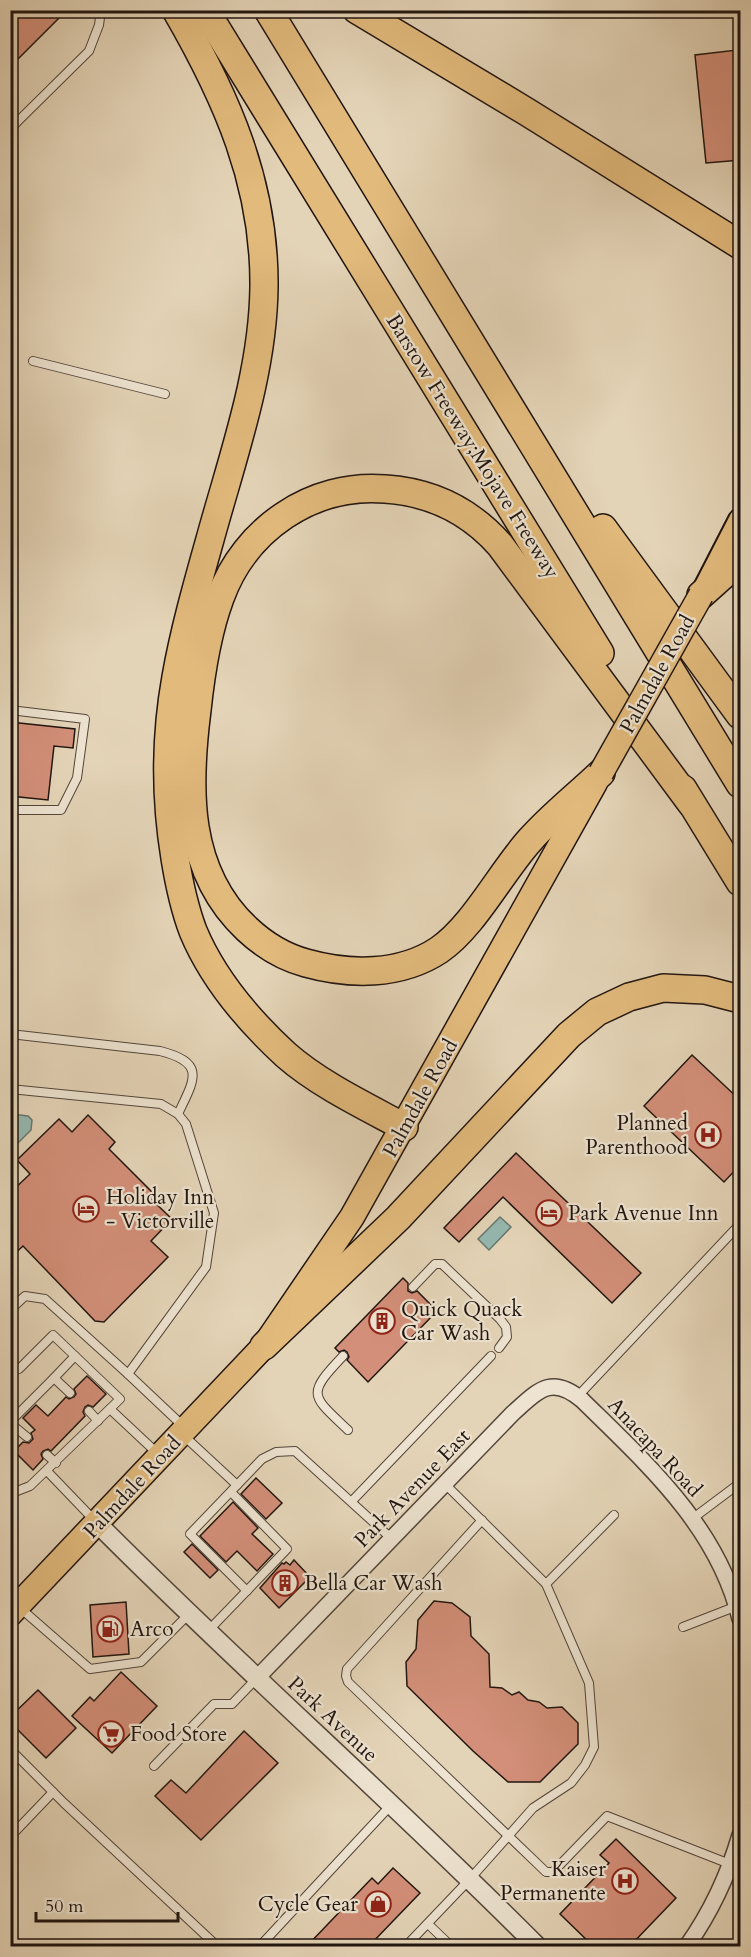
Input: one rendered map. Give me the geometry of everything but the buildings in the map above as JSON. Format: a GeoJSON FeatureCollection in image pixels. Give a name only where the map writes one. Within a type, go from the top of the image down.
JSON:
{"type":"FeatureCollection","features":[{"type":"Feature","properties":{"kind":"highway"},"geometry":{"type":"LineString","coordinates":[[176,10],[208,69],[249,169],[262,229],[264,286],[263,316],[253,380],[184,640],[173,694],[168,740],[167,781],[168,809],[178,878],[185,906],[203,951],[245,1014],[288,1057],[316,1077],[404,1127]]}},
{"type":"Feature","properties":{"kind":"highway","name":"Barstow Freeway;Mojave Freeway"},"geometry":{"type":"LineString","coordinates":[[205,10],[741,882]]}},
{"type":"Feature","properties":{"kind":"highway"},"geometry":{"type":"LineString","coordinates":[[268,10],[741,784]]}},
{"type":"Feature","properties":{"kind":"highway"},"geometry":{"type":"LineString","coordinates":[[357,10],[741,245]]}},
{"type":"Feature","properties":{"kind":"highway"},"geometry":{"type":"LineString","coordinates":[[494,380],[741,715]]}},
{"type":"Feature","properties":{"kind":"highway"},"geometry":{"type":"LineString","coordinates":[[601,773],[530,840],[460,932],[438,951],[412,963],[391,969],[369,971],[325,968],[283,954],[253,935],[218,895],[202,861],[194,824],[192,766],[201,678],[211,627],[220,597],[230,575],[270,525],[319,497],[339,492],[377,488],[415,493],[450,505],[478,523],[500,545],[691,803]]}},
{"type":"Feature","properties":{"kind":"highway"},"geometry":{"type":"LineString","coordinates":[[701,594],[741,560]]}},
{"type":"Feature","properties":{"kind":"highway","name":"Palmdale Road"},"geometry":{"type":"LineString","coordinates":[[14,1610],[98,1524],[264,1346],[352,1217],[701,594]]}},
{"type":"Feature","properties":{"kind":"highway"},"geometry":{"type":"LineString","coordinates":[[264,1346],[398,1218],[569,1035],[597,1012],[629,996],[663,988],[705,990],[741,999]]}},
{"type":"Feature","properties":{"kind":"main road","name":"Palmdale Road"},"geometry":{"type":"LineString","coordinates":[[701,594],[741,520]]}},
{"type":"Feature","properties":{"kind":"street","name":"Anacapa Road"},"geometry":{"type":"LineString","coordinates":[[552,1386],[567,1388],[578,1396],[673,1492],[720,1562],[739,1614]]}},
{"type":"Feature","properties":{"kind":"street","name":"Park Avenue East"},"geometry":{"type":"LineString","coordinates":[[257,1678],[529,1398],[541,1389],[552,1386]]}},
{"type":"Feature","properties":{"kind":"street","name":"Park Avenue"},"geometry":{"type":"LineString","coordinates":[[98,1524],[188,1615],[470,1879],[537,1947]]}},
{"type":"Feature","properties":{"kind":"street"},"geometry":{"type":"LineString","coordinates":[[687,1947],[736,1867],[741,1835]]}},
{"type":"Feature","properties":{"kind":"lane"},"geometry":{"type":"LineString","coordinates":[[10,129],[89,51],[99,25],[100,10]]}},
{"type":"Feature","properties":{"kind":"lane"},"geometry":{"type":"LineString","coordinates":[[33,361],[165,394]]}},
{"type":"Feature","properties":{"kind":"lane"},"geometry":{"type":"LineString","coordinates":[[10,710],[85,718],[77,778],[61,810],[10,810]]}},
{"type":"Feature","properties":{"kind":"lane"},"geometry":{"type":"LineString","coordinates":[[10,1034],[160,1052],[181,1058],[191,1069],[194,1080],[178,1114]]}},
{"type":"Feature","properties":{"kind":"lane"},"geometry":{"type":"LineString","coordinates":[[10,1089],[161,1104],[178,1114],[186,1124],[214,1213],[206,1267],[128,1374]]}},
{"type":"Feature","properties":{"kind":"lane"},"geometry":{"type":"LineString","coordinates":[[578,1396],[741,1224]]}},
{"type":"Feature","properties":{"kind":"lane"},"geometry":{"type":"LineString","coordinates":[[413,1287],[435,1264],[442,1264],[506,1327],[507,1337],[499,1348]]}},
{"type":"Feature","properties":{"kind":"lane"},"geometry":{"type":"LineString","coordinates":[[10,1310],[25,1296],[45,1299],[128,1374],[237,1485]]}},
{"type":"Feature","properties":{"kind":"lane"},"geometry":{"type":"LineString","coordinates":[[13,1490],[30,1486],[120,1399],[53,1335],[19,1369]]}},
{"type":"Feature","properties":{"kind":"lane"},"geometry":{"type":"LineString","coordinates":[[27,1437],[10,1422],[75,1356]]}},
{"type":"Feature","properties":{"kind":"lane"},"geometry":{"type":"LineString","coordinates":[[343,1356],[323,1377],[318,1386],[317,1396],[322,1405],[348,1430]]}},
{"type":"Feature","properties":{"kind":"lane"},"geometry":{"type":"LineString","coordinates":[[352,1501],[491,1356]]}},
{"type":"Feature","properties":{"kind":"lane"},"geometry":{"type":"LineString","coordinates":[[54,1378],[70,1393]]}},
{"type":"Feature","properties":{"kind":"lane"},"geometry":{"type":"LineString","coordinates":[[110,1409],[161,1456]]}},
{"type":"Feature","properties":{"kind":"lane"},"geometry":{"type":"LineString","coordinates":[[89,1411],[99,1421]]}},
{"type":"Feature","properties":{"kind":"lane"},"geometry":{"type":"LineString","coordinates":[[248,1592],[190,1534],[262,1459],[276,1452],[295,1451],[392,1539]]}},
{"type":"Feature","properties":{"kind":"lane"},"geometry":{"type":"LineString","coordinates":[[47,1455],[56,1463]]}},
{"type":"Feature","properties":{"kind":"lane"},"geometry":{"type":"LineString","coordinates":[[47,1471],[98,1524]]}},
{"type":"Feature","properties":{"kind":"lane"},"geometry":{"type":"LineString","coordinates":[[406,1947],[509,1837],[533,1808],[571,1783],[585,1765],[594,1747],[589,1683],[546,1584],[445,1484]]}},
{"type":"Feature","properties":{"kind":"lane"},"geometry":{"type":"LineString","coordinates":[[692,1519],[739,1487]]}},
{"type":"Feature","properties":{"kind":"lane"},"geometry":{"type":"LineString","coordinates":[[207,1632],[287,1549],[231,1492]]}},
{"type":"Feature","properties":{"kind":"lane"},"geometry":{"type":"LineString","coordinates":[[546,1584],[614,1515]]}},
{"type":"Feature","properties":{"kind":"lane"},"geometry":{"type":"LineString","coordinates":[[482,1520],[347,1669],[348,1682],[546,1872],[553,1872],[607,1816],[736,1867]]}},
{"type":"Feature","properties":{"kind":"lane"},"geometry":{"type":"LineString","coordinates":[[14,1610],[90,1669],[141,1662],[188,1615]]}},
{"type":"Feature","properties":{"kind":"lane"},"geometry":{"type":"LineString","coordinates":[[683,1627],[739,1614]]}},
{"type":"Feature","properties":{"kind":"lane"},"geometry":{"type":"LineString","coordinates":[[154,1766],[214,1704],[232,1704],[257,1678]]}},
{"type":"Feature","properties":{"kind":"lane"},"geometry":{"type":"LineString","coordinates":[[10,1749],[217,1947]]}},
{"type":"Feature","properties":{"kind":"lane"},"geometry":{"type":"LineString","coordinates":[[10,1837],[53,1792]]}},
{"type":"Feature","properties":{"kind":"lane"},"geometry":{"type":"LineString","coordinates":[[260,1947],[392,1805]]}},
{"type":"Feature","properties":{"kind":"lane"},"geometry":{"type":"LineString","coordinates":[[428,1924],[451,1947]]}},
{"type":"Feature","properties":{"kind":"water"},"geometry":{"type":"Polygon","coordinates":[[[11,1114],[28,1116],[32,1120],[31,1130],[11,1150],[11,1114]]]}},
{"type":"Feature","properties":{"kind":"water"},"geometry":{"type":"Polygon","coordinates":[[[500,1217],[511,1227],[489,1250],[478,1239],[500,1217]]]}},
{"type":"Feature","properties":{"kind":"place","name":"Planned Parenthood"},"geometry":{"type":"Point","coordinates":[708,1135]}},
{"type":"Feature","properties":{"kind":"place","name":"Holiday Inn - Victorville"},"geometry":{"type":"Point","coordinates":[86,1209]}},
{"type":"Feature","properties":{"kind":"place","name":"Park Avenue Inn"},"geometry":{"type":"Point","coordinates":[549,1213]}},
{"type":"Feature","properties":{"kind":"place","name":"Quick Quack Car Wash"},"geometry":{"type":"Point","coordinates":[382,1321]}},
{"type":"Feature","properties":{"kind":"place","name":"Bella Car Wash"},"geometry":{"type":"Point","coordinates":[285,1583]}},
{"type":"Feature","properties":{"kind":"place","name":"Arco"},"geometry":{"type":"Point","coordinates":[110,1629]}},
{"type":"Feature","properties":{"kind":"place","name":"Food Store"},"geometry":{"type":"Point","coordinates":[111,1734]}},
{"type":"Feature","properties":{"kind":"place","name":"Kaiser Permanente"},"geometry":{"type":"Point","coordinates":[625,1881]}},
{"type":"Feature","properties":{"kind":"place","name":"Cycle Gear"},"geometry":{"type":"Point","coordinates":[378,1904]}}]}
